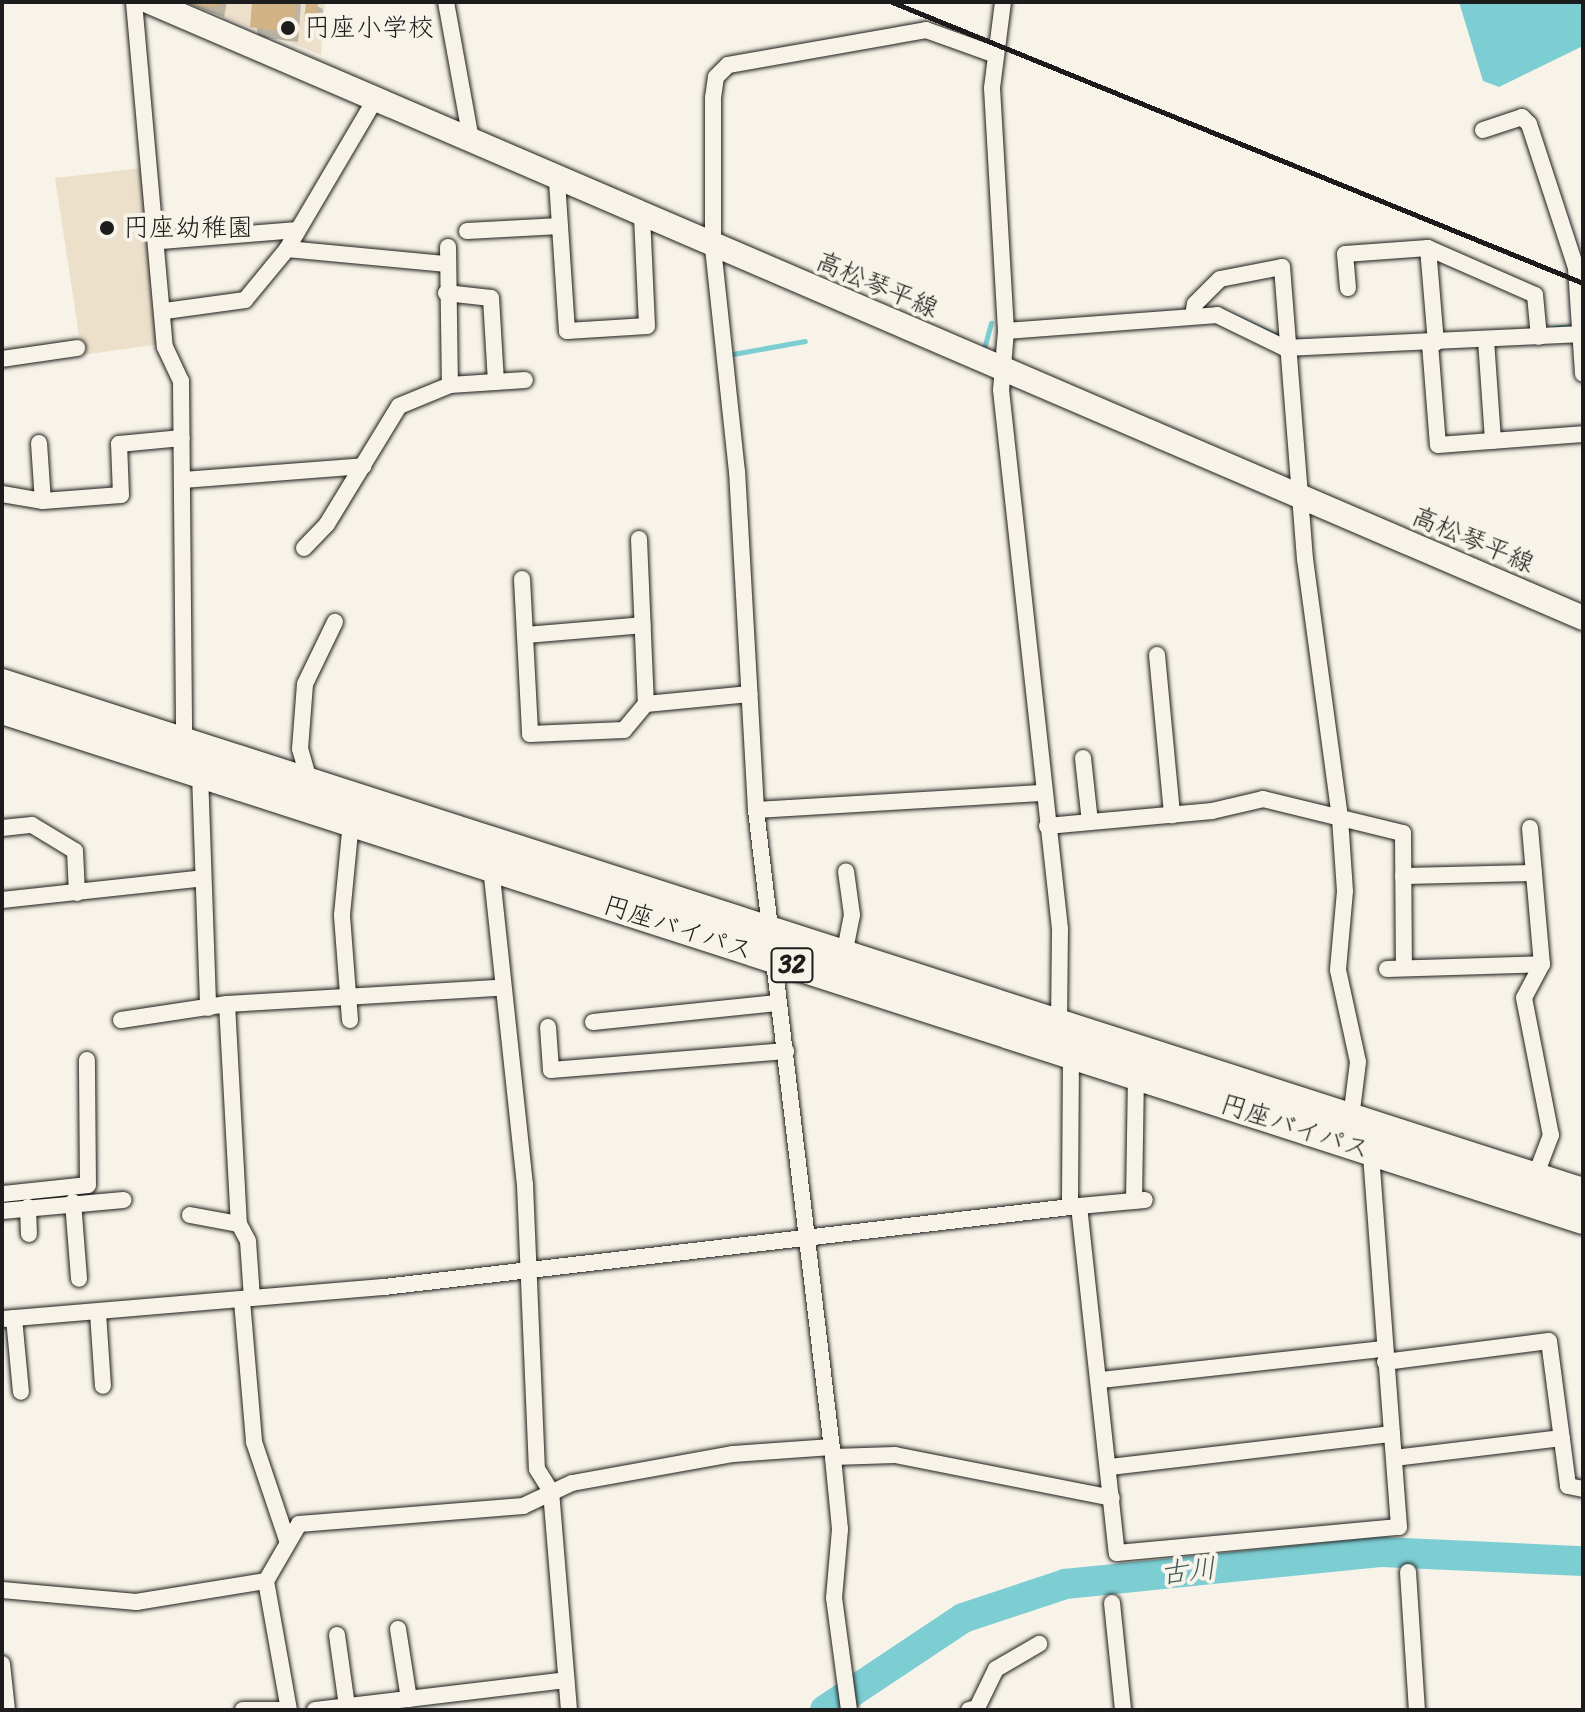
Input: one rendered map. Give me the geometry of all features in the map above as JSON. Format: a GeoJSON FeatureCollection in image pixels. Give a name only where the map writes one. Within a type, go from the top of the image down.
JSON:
{"type":"FeatureCollection","features":[{"type":"Feature","properties":{"kind":"highway","name":"円座バイパス"},"geometry":{"type":"LineString","coordinates":[[2,683],[309,780],[1071,1056],[1583,1220]]}},
{"type":"Feature","properties":{"kind":"highway","name":"円座バイパス"},"geometry":{"type":"LineString","coordinates":[[2,710],[491,867],[770,945],[844,955],[1583,1192]]}},
{"type":"Feature","properties":{"kind":"highway"},"geometry":{"type":"LineString","coordinates":[[1059,1024],[1071,1056]]}},
{"type":"Feature","properties":{"kind":"highway"},"geometry":{"type":"LineString","coordinates":[[1351,1118],[1371,1151]]}},
{"type":"Feature","properties":{"kind":"main road","name":"高松琴平線"},"geometry":{"type":"LineString","coordinates":[[150,2],[471,139],[557,181],[1583,618]]}},
{"type":"Feature","properties":{"kind":"street"},"geometry":{"type":"LineString","coordinates":[[134,2],[149,205],[161,241],[165,347],[181,381],[184,741]]}},
{"type":"Feature","properties":{"kind":"street"},"geometry":{"type":"LineString","coordinates":[[446,2],[471,139]]}},
{"type":"Feature","properties":{"kind":"street"},"geometry":{"type":"LineString","coordinates":[[998,6],[993,54],[1006,331],[1001,368],[1060,929],[1059,1024]]}},
{"type":"Feature","properties":{"kind":"street"},"geometry":{"type":"LineString","coordinates":[[849,1708],[834,1598],[840,1529],[833,1452],[756,810],[750,694],[713,246],[713,98],[716,77],[728,65],[926,30],[993,54]]}},
{"type":"Feature","properties":{"kind":"street"},"geometry":{"type":"LineString","coordinates":[[165,311],[245,300],[287,249],[376,98]]}},
{"type":"Feature","properties":{"kind":"street"},"geometry":{"type":"LineString","coordinates":[[1483,130],[1522,117],[1529,124],[1564,215],[1581,334],[1583,374]]}},
{"type":"Feature","properties":{"kind":"street"},"geometry":{"type":"LineString","coordinates":[[557,181],[567,331],[647,326],[642,216]]}},
{"type":"Feature","properties":{"kind":"street"},"geometry":{"type":"LineString","coordinates":[[467,231],[560,226]]}},
{"type":"Feature","properties":{"kind":"street"},"geometry":{"type":"LineString","coordinates":[[161,241],[298,230]]}},
{"type":"Feature","properties":{"kind":"street"},"geometry":{"type":"LineString","coordinates":[[448,247],[446,293],[450,385]]}},
{"type":"Feature","properties":{"kind":"street"},"geometry":{"type":"LineString","coordinates":[[1348,288],[1345,254],[1428,248],[1535,295],[1539,337]]}},
{"type":"Feature","properties":{"kind":"street"},"geometry":{"type":"LineString","coordinates":[[1428,248],[1438,445],[1583,434]]}},
{"type":"Feature","properties":{"kind":"street"},"geometry":{"type":"LineString","coordinates":[[287,249],[447,264]]}},
{"type":"Feature","properties":{"kind":"street"},"geometry":{"type":"LineString","coordinates":[[1193,316],[1195,304],[1220,279],[1282,267],[1285,348],[1340,818],[1345,891],[1338,970],[1358,1062],[1351,1118]]}},
{"type":"Feature","properties":{"kind":"street"},"geometry":{"type":"LineString","coordinates":[[446,293],[491,298],[496,382]]}},
{"type":"Feature","properties":{"kind":"street"},"geometry":{"type":"LineString","coordinates":[[1006,331],[1193,316],[1242,322],[1285,348],[1433,344],[1581,334]]}},
{"type":"Feature","properties":{"kind":"street"},"geometry":{"type":"LineString","coordinates":[[1486,340],[1493,441]]}},
{"type":"Feature","properties":{"kind":"street"},"geometry":{"type":"LineString","coordinates":[[2,359],[77,348]]}},
{"type":"Feature","properties":{"kind":"street"},"geometry":{"type":"LineString","coordinates":[[304,548],[363,466],[399,406],[450,385],[525,380]]}},
{"type":"Feature","properties":{"kind":"street"},"geometry":{"type":"LineString","coordinates":[[2,494],[43,501],[121,495],[119,444],[182,438]]}},
{"type":"Feature","properties":{"kind":"street"},"geometry":{"type":"LineString","coordinates":[[39,443],[43,501]]}},
{"type":"Feature","properties":{"kind":"street"},"geometry":{"type":"LineString","coordinates":[[183,480],[363,466]]}},
{"type":"Feature","properties":{"kind":"street"},"geometry":{"type":"LineString","coordinates":[[522,579],[530,734],[624,730],[646,704],[639,539]]}},
{"type":"Feature","properties":{"kind":"street"},"geometry":{"type":"LineString","coordinates":[[309,780],[300,749],[305,684],[335,622]]}},
{"type":"Feature","properties":{"kind":"street"},"geometry":{"type":"LineString","coordinates":[[525,635],[643,625]]}},
{"type":"Feature","properties":{"kind":"street"},"geometry":{"type":"LineString","coordinates":[[1157,655],[1172,815]]}},
{"type":"Feature","properties":{"kind":"street"},"geometry":{"type":"LineString","coordinates":[[646,704],[750,694]]}},
{"type":"Feature","properties":{"kind":"street"},"geometry":{"type":"LineString","coordinates":[[1083,758],[1090,822]]}},
{"type":"Feature","properties":{"kind":"street"},"geometry":{"type":"LineString","coordinates":[[200,774],[208,1008]]}},
{"type":"Feature","properties":{"kind":"street"},"geometry":{"type":"LineString","coordinates":[[756,810],[1044,793]]}},
{"type":"Feature","properties":{"kind":"street"},"geometry":{"type":"LineString","coordinates":[[1047,826],[1172,815],[1263,799],[1403,833],[1396,968],[1542,964]]}},
{"type":"Feature","properties":{"kind":"street"},"geometry":{"type":"LineString","coordinates":[[350,1020],[342,915],[351,822]]}},
{"type":"Feature","properties":{"kind":"street"},"geometry":{"type":"LineString","coordinates":[[2,828],[32,825],[75,851],[77,893]]}},
{"type":"Feature","properties":{"kind":"street"},"geometry":{"type":"LineString","coordinates":[[1530,828],[1542,964],[1524,998],[1551,1135],[1535,1177]]}},
{"type":"Feature","properties":{"kind":"street"},"geometry":{"type":"LineString","coordinates":[[491,867],[500,988],[508,997],[537,1469],[551,1491],[569,1710]]}},
{"type":"Feature","properties":{"kind":"street"},"geometry":{"type":"LineString","coordinates":[[844,955],[852,915],[846,871]]}},
{"type":"Feature","properties":{"kind":"street"},"geometry":{"type":"LineString","coordinates":[[1403,876],[1534,873]]}},
{"type":"Feature","properties":{"kind":"street"},"geometry":{"type":"LineString","coordinates":[[2,900],[203,878]]}},
{"type":"Feature","properties":{"kind":"street"},"geometry":{"type":"LineString","coordinates":[[121,1020],[227,1004],[500,988]]}},
{"type":"Feature","properties":{"kind":"street"},"geometry":{"type":"LineString","coordinates":[[593,1022],[777,1003]]}},
{"type":"Feature","properties":{"kind":"street"},"geometry":{"type":"LineString","coordinates":[[227,1004],[239,1224],[248,1241],[247,1300],[254,1442],[287,1540]]}},
{"type":"Feature","properties":{"kind":"street"},"geometry":{"type":"LineString","coordinates":[[548,1027],[551,1070],[786,1051]]}},
{"type":"Feature","properties":{"kind":"street"},"geometry":{"type":"LineString","coordinates":[[1071,1056],[1074,1206],[1101,1380],[1117,1553],[1399,1527],[1371,1151]]}},
{"type":"Feature","properties":{"kind":"street"},"geometry":{"type":"LineString","coordinates":[[2,1194],[88,1185],[87,1060]]}},
{"type":"Feature","properties":{"kind":"street"},"geometry":{"type":"LineString","coordinates":[[21,1392],[8,1318],[247,1300],[807,1240],[1140,1200],[1136,1077]]}},
{"type":"Feature","properties":{"kind":"street"},"geometry":{"type":"LineString","coordinates":[[2,1211],[73,1202],[124,1200]]}},
{"type":"Feature","properties":{"kind":"street"},"geometry":{"type":"LineString","coordinates":[[73,1202],[79,1279]]}},
{"type":"Feature","properties":{"kind":"street"},"geometry":{"type":"LineString","coordinates":[[28,1207],[29,1234]]}},
{"type":"Feature","properties":{"kind":"street"},"geometry":{"type":"LineString","coordinates":[[190,1215],[239,1224]]}},
{"type":"Feature","properties":{"kind":"street"},"geometry":{"type":"LineString","coordinates":[[98,1313],[103,1386]]}},
{"type":"Feature","properties":{"kind":"street"},"geometry":{"type":"LineString","coordinates":[[1101,1380],[1549,1341],[1568,1486],[1583,1489]]}},
{"type":"Feature","properties":{"kind":"street"},"geometry":{"type":"LineString","coordinates":[[1110,1467],[1392,1434]]}},
{"type":"Feature","properties":{"kind":"street"},"geometry":{"type":"LineString","coordinates":[[1394,1458],[1562,1438]]}},
{"type":"Feature","properties":{"kind":"street"},"geometry":{"type":"LineString","coordinates":[[289,1710],[266,1581],[287,1540],[309,1522],[523,1506],[551,1491],[733,1454],[833,1452],[895,1455],[1112,1498]]}},
{"type":"Feature","properties":{"kind":"street"},"geometry":{"type":"LineString","coordinates":[[1408,1572],[1417,1710]]}},
{"type":"Feature","properties":{"kind":"street"},"geometry":{"type":"LineString","coordinates":[[2,1590],[136,1602],[266,1581]]}},
{"type":"Feature","properties":{"kind":"street"},"geometry":{"type":"LineString","coordinates":[[1112,1603],[1123,1710]]}},
{"type":"Feature","properties":{"kind":"street"},"geometry":{"type":"LineString","coordinates":[[398,1629],[409,1699]]}},
{"type":"Feature","properties":{"kind":"street"},"geometry":{"type":"LineString","coordinates":[[337,1635],[347,1706]]}},
{"type":"Feature","properties":{"kind":"street"},"geometry":{"type":"LineString","coordinates":[[969,1710],[977,1708],[996,1669],[1039,1644]]}},
{"type":"Feature","properties":{"kind":"street"},"geometry":{"type":"LineString","coordinates":[[2,1664],[7,1710]]}},
{"type":"Feature","properties":{"kind":"street"},"geometry":{"type":"LineString","coordinates":[[315,1710],[566,1680]]}},
{"type":"Feature","properties":{"kind":"street"},"geometry":{"type":"LineString","coordinates":[[243,1710],[283,1710]]}},
{"type":"Feature","properties":{"kind":"shaded area","name":"円座小学校"},"geometry":{"type":"Polygon","coordinates":[[[185,2],[325,2],[321,55],[185,2]]]}},
{"type":"Feature","properties":{"kind":"shaded area"},"geometry":{"type":"Polygon","coordinates":[[[142,168],[145,215],[157,243],[160,344],[82,355],[55,178],[142,168]]]}},
{"type":"Feature","properties":{"kind":"water"},"geometry":{"type":"Polygon","coordinates":[[[1459,2],[1583,2],[1583,46],[1499,87],[1483,81],[1459,2]]]}},
{"type":"Feature","properties":{"kind":"building"},"geometry":{"type":"Polygon","coordinates":[[[197,2],[219,2],[219,7],[196,6],[197,2]]]}},
{"type":"Feature","properties":{"kind":"building"},"geometry":{"type":"Polygon","coordinates":[[[252,2],[296,2],[293,32],[250,27],[252,2]]]}},
{"type":"Feature","properties":{"kind":"building"},"geometry":{"type":"Polygon","coordinates":[[[306,2],[318,2],[317,22],[304,21],[306,2]]]}},
{"type":"Feature","properties":{"kind":"waterway"},"geometry":{"type":"LineString","coordinates":[[1218,309],[1280,337]]}},
{"type":"Feature","properties":{"kind":"waterway"},"geometry":{"type":"LineString","coordinates":[[985,345],[991,323]]}},
{"type":"Feature","properties":{"kind":"waterway"},"geometry":{"type":"LineString","coordinates":[[1553,328],[1572,326]]}},
{"type":"Feature","properties":{"kind":"waterway"},"geometry":{"type":"LineString","coordinates":[[733,354],[805,341]]}},
{"type":"Feature","properties":{"kind":"waterway","name":"古川"},"geometry":{"type":"LineString","coordinates":[[825,1710],[963,1618],[1065,1584],[1382,1552],[1583,1561]]}},
{"type":"Feature","properties":{"kind":"railway"},"geometry":{"type":"LineString","coordinates":[[892,2],[1583,283]]}},
{"type":"Feature","properties":{"kind":"place","name":"円座小学校"},"geometry":{"type":"Point","coordinates":[288,28]}},
{"type":"Feature","properties":{"kind":"place","name":"円座幼稚園"},"geometry":{"type":"Point","coordinates":[107,228]}}]}
